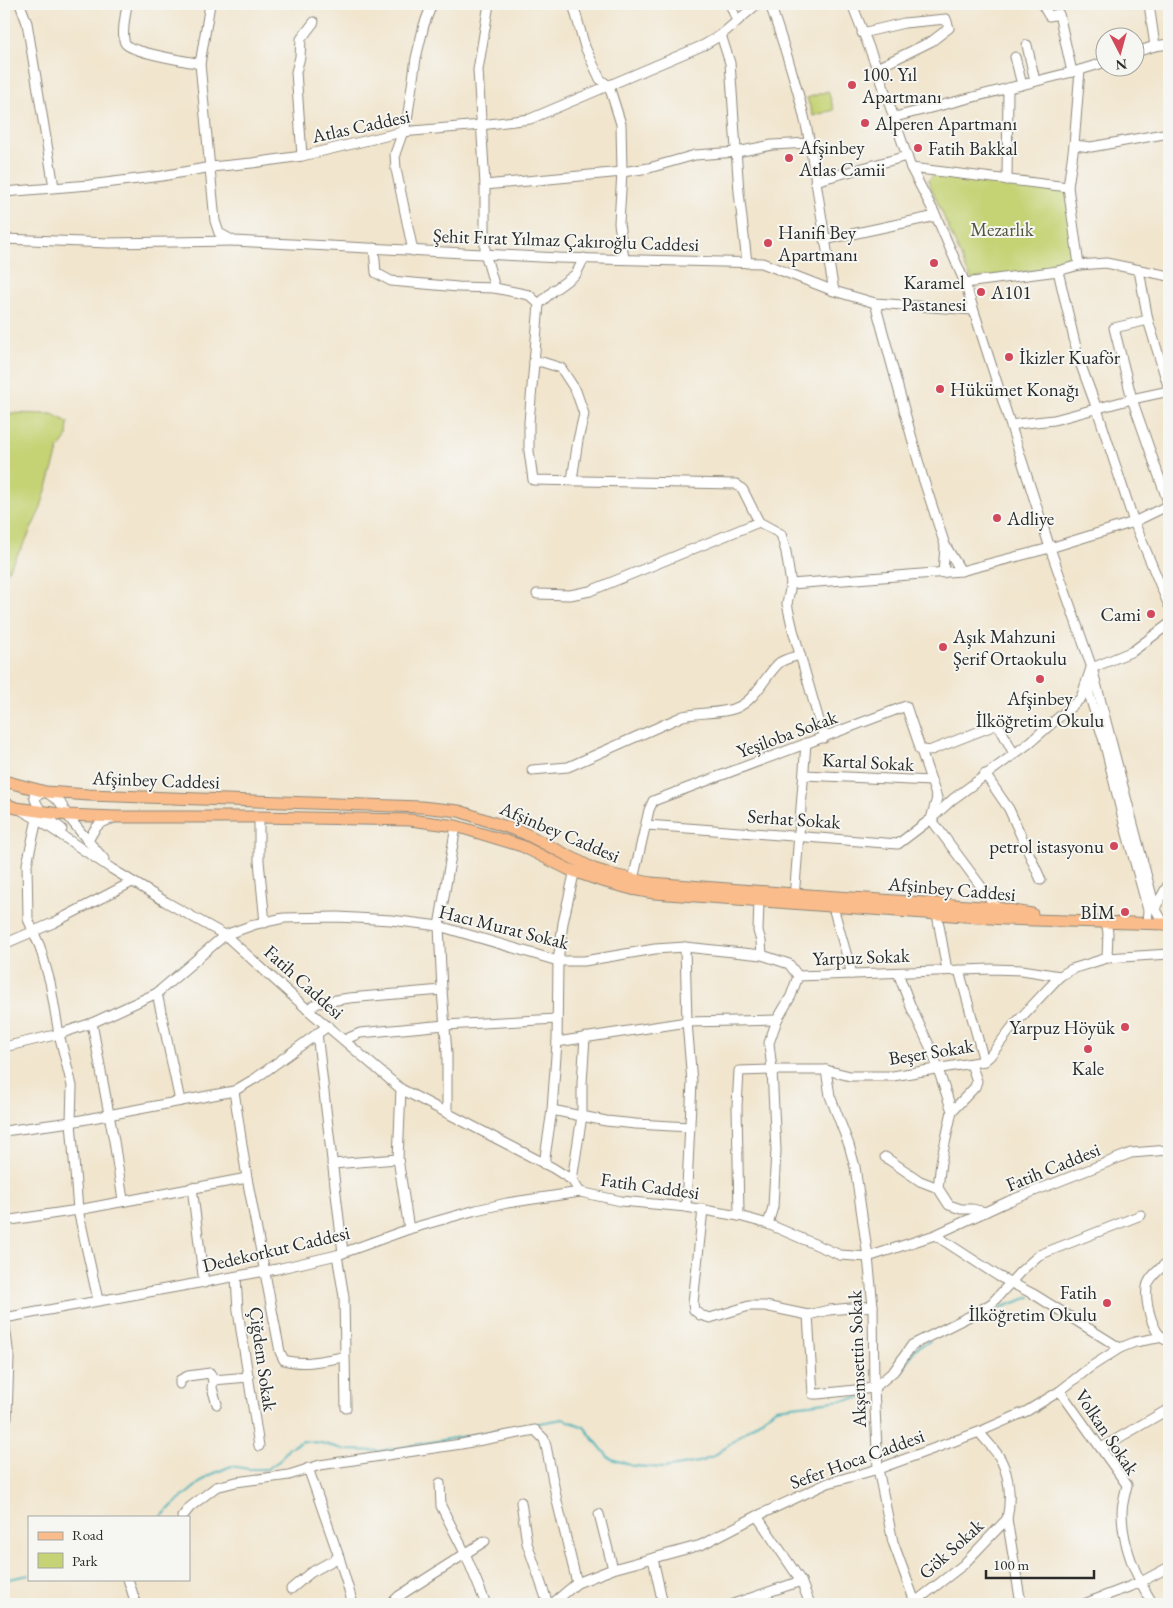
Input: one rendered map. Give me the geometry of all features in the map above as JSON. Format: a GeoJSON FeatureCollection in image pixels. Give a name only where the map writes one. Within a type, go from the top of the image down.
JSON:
{"type":"FeatureCollection","features":[{"type":"Feature","properties":{"kind":"main road","name":"Afşinbey Caddesi"},"geometry":{"type":"LineString","coordinates":[[4,781],[46,792],[89,795],[421,807],[460,812],[524,833],[594,869],[654,893],[759,901],[794,899],[833,907],[937,914],[997,913]]}},
{"type":"Feature","properties":{"kind":"main road","name":"Afşinbey Caddesi"},"geometry":{"type":"LineString","coordinates":[[4,803],[39,816],[410,820],[456,826],[522,846],[568,869],[602,881],[632,884],[651,883],[794,899],[997,913],[1073,921],[1167,925]]}},
{"type":"Feature","properties":{"kind":"street"},"geometry":{"type":"LineString","coordinates":[[20,4],[27,23],[54,187]]}},
{"type":"Feature","properties":{"kind":"street"},"geometry":{"type":"LineString","coordinates":[[127,4],[124,42],[128,47],[158,56],[200,64]]}},
{"type":"Feature","properties":{"kind":"street"},"geometry":{"type":"LineString","coordinates":[[210,4],[200,64],[215,221],[219,233],[234,241]]}},
{"type":"Feature","properties":{"kind":"street"},"geometry":{"type":"LineString","coordinates":[[413,251],[396,169],[395,154],[407,120],[416,58],[424,25],[432,4]]}},
{"type":"Feature","properties":{"kind":"street"},"geometry":{"type":"LineString","coordinates":[[489,4],[478,70],[485,185],[485,253],[495,288]]}},
{"type":"Feature","properties":{"kind":"street"},"geometry":{"type":"LineString","coordinates":[[573,4],[585,47],[600,79],[609,86],[620,124],[622,172],[619,223],[624,260]]}},
{"type":"Feature","properties":{"kind":"street"},"geometry":{"type":"LineString","coordinates":[[730,4],[737,21]]}},
{"type":"Feature","properties":{"kind":"street","name":"Atlas Caddesi"},"geometry":{"type":"LineString","coordinates":[[4,192],[89,185],[162,176],[211,167],[302,156],[402,132],[530,119],[688,53],[721,35],[757,4]]}},
{"type":"Feature","properties":{"kind":"street"},"geometry":{"type":"LineString","coordinates":[[770,4],[788,58],[810,142],[824,240],[834,291]]}},
{"type":"Feature","properties":{"kind":"street"},"geometry":{"type":"LineString","coordinates":[[852,4],[895,117],[911,168],[936,216],[965,283],[1050,548],[1092,668],[1155,908],[1167,925]]}},
{"type":"Feature","properties":{"kind":"street"},"geometry":{"type":"LineString","coordinates":[[1042,4],[1049,16],[1058,14],[1076,71],[1074,145],[1068,187],[1079,265]]}},
{"type":"Feature","properties":{"kind":"street"},"geometry":{"type":"LineString","coordinates":[[1149,4],[1155,46]]}},
{"type":"Feature","properties":{"kind":"street"},"geometry":{"type":"LineString","coordinates":[[862,33],[904,23],[946,19],[948,22],[949,28],[932,41],[877,68]]}},
{"type":"Feature","properties":{"kind":"street"},"geometry":{"type":"LineString","coordinates":[[302,156],[296,72],[300,57],[301,39],[314,22]]}},
{"type":"Feature","properties":{"kind":"street"},"geometry":{"type":"LineString","coordinates":[[721,35],[730,63],[739,192],[747,263]]}},
{"type":"Feature","properties":{"kind":"street"},"geometry":{"type":"LineString","coordinates":[[1146,49],[1169,44]]}},
{"type":"Feature","properties":{"kind":"street"},"geometry":{"type":"LineString","coordinates":[[1027,45],[1035,81]]}},
{"type":"Feature","properties":{"kind":"street"},"geometry":{"type":"LineString","coordinates":[[1015,57],[1022,84]]}},
{"type":"Feature","properties":{"kind":"street"},"geometry":{"type":"LineString","coordinates":[[895,117],[1096,65]]}},
{"type":"Feature","properties":{"kind":"street"},"geometry":{"type":"LineString","coordinates":[[1007,180],[1008,88]]}},
{"type":"Feature","properties":{"kind":"street"},"geometry":{"type":"LineString","coordinates":[[1074,145],[1091,147],[1169,133]]}},
{"type":"Feature","properties":{"kind":"street"},"geometry":{"type":"LineString","coordinates":[[485,185],[622,172],[649,168],[696,155],[737,152],[772,145],[810,142]]}},
{"type":"Feature","properties":{"kind":"street"},"geometry":{"type":"LineString","coordinates":[[815,181],[907,156]]}},
{"type":"Feature","properties":{"kind":"street"},"geometry":{"type":"LineString","coordinates":[[911,168],[1068,187]]}},
{"type":"Feature","properties":{"kind":"street"},"geometry":{"type":"LineString","coordinates":[[824,240],[936,216]]}},
{"type":"Feature","properties":{"kind":"street","name":"Şehit Fırat Yılmaz Çakıroğlu Caddesi"},"geometry":{"type":"LineString","coordinates":[[4,239],[110,243],[234,241],[624,260],[762,263],[834,291],[875,303],[973,310]]}},
{"type":"Feature","properties":{"kind":"street"},"geometry":{"type":"LineString","coordinates":[[374,248],[376,273],[391,281],[458,288],[495,288],[528,295],[539,304]]}},
{"type":"Feature","properties":{"kind":"street"},"geometry":{"type":"LineString","coordinates":[[584,258],[576,274],[539,304],[529,422],[529,451],[533,480],[736,484],[744,490],[759,522],[780,534],[786,552],[791,584],[787,604],[824,738]]}},
{"type":"Feature","properties":{"kind":"street"},"geometry":{"type":"LineString","coordinates":[[965,283],[1058,271],[1079,265],[1106,263],[1169,276]]}},
{"type":"Feature","properties":{"kind":"street"},"geometry":{"type":"LineString","coordinates":[[1012,426],[1054,420],[1169,390],[1148,320],[1139,270]]}},
{"type":"Feature","properties":{"kind":"street"},"geometry":{"type":"LineString","coordinates":[[1058,271],[1079,360],[1134,522],[1169,606]]}},
{"type":"Feature","properties":{"kind":"street"},"geometry":{"type":"LineString","coordinates":[[875,303],[922,475],[945,546],[961,571]]}},
{"type":"Feature","properties":{"kind":"street"},"geometry":{"type":"LineString","coordinates":[[791,584],[961,571],[1050,548],[1134,522],[1169,505],[1132,399],[1114,328],[1148,320]]}},
{"type":"Feature","properties":{"kind":"street"},"geometry":{"type":"LineString","coordinates":[[534,362],[542,362],[562,368],[576,391],[584,414],[572,480]]}},
{"type":"Feature","properties":{"kind":"street"},"geometry":{"type":"LineString","coordinates":[[537,594],[570,595],[590,592],[759,522]]}},
{"type":"Feature","properties":{"kind":"street"},"geometry":{"type":"LineString","coordinates":[[944,573],[945,546]]}},
{"type":"Feature","properties":{"kind":"street"},"geometry":{"type":"LineString","coordinates":[[1092,668],[1133,651],[1169,624]]}},
{"type":"Feature","properties":{"kind":"street"},"geometry":{"type":"LineString","coordinates":[[532,770],[568,767],[683,716],[720,712],[737,707],[753,695],[780,662],[800,655]]}},
{"type":"Feature","properties":{"kind":"street"},"geometry":{"type":"LineString","coordinates":[[1092,668],[1089,694],[1104,741],[1148,910],[1147,924]]}},
{"type":"Feature","properties":{"kind":"street","name":"Serhat Sokak"},"geometry":{"type":"LineString","coordinates":[[647,825],[800,835],[898,844],[931,820],[952,799],[1028,744],[1081,698],[1092,668]]}},
{"type":"Feature","properties":{"kind":"street","name":"Yeşiloba Sokak"},"geometry":{"type":"LineString","coordinates":[[632,884],[649,810],[653,802],[906,706],[937,798]]}},
{"type":"Feature","properties":{"kind":"street"},"geometry":{"type":"LineString","coordinates":[[919,748],[929,752],[998,724],[1014,754]]}},
{"type":"Feature","properties":{"kind":"street"},"geometry":{"type":"LineString","coordinates":[[794,899],[806,743]]}},
{"type":"Feature","properties":{"kind":"street"},"geometry":{"type":"LineString","coordinates":[[985,774],[1009,809],[1041,880]]}},
{"type":"Feature","properties":{"kind":"street","name":"Kartal Sokak"},"geometry":{"type":"LineString","coordinates":[[804,775],[931,781]]}},
{"type":"Feature","properties":{"kind":"street"},"geometry":{"type":"LineString","coordinates":[[98,1300],[78,1210],[71,1122],[72,1086],[59,1034],[50,982],[40,947],[28,919],[27,864],[39,816],[34,796],[46,792],[60,802],[67,815],[112,869]]}},
{"type":"Feature","properties":{"kind":"street"},"geometry":{"type":"LineString","coordinates":[[952,799],[937,798],[931,820],[997,913]]}},
{"type":"Feature","properties":{"kind":"street","name":"Fatih Caddesi"},"geometry":{"type":"LineString","coordinates":[[39,816],[132,882],[225,935],[307,1009],[401,1089],[572,1180],[580,1192],[643,1204],[703,1209],[739,1216],[768,1224],[840,1255],[868,1257],[935,1235],[1009,1201],[1131,1153],[1169,1150]]}},
{"type":"Feature","properties":{"kind":"street"},"geometry":{"type":"LineString","coordinates":[[88,840],[96,826],[103,821],[117,817]]}},
{"type":"Feature","properties":{"kind":"street"},"geometry":{"type":"LineString","coordinates":[[259,817],[258,861],[265,922]]}},
{"type":"Feature","properties":{"kind":"street"},"geometry":{"type":"LineString","coordinates":[[447,1113],[447,1053],[439,926],[456,826]]}},
{"type":"Feature","properties":{"kind":"street"},"geometry":{"type":"LineString","coordinates":[[544,1164],[552,1110],[557,1042],[558,961],[563,923],[574,874],[568,869]]}},
{"type":"Feature","properties":{"kind":"street"},"geometry":{"type":"LineString","coordinates":[[4,944],[53,923],[132,882]]}},
{"type":"Feature","properties":{"kind":"street"},"geometry":{"type":"LineString","coordinates":[[1155,908],[1169,883]]}},
{"type":"Feature","properties":{"kind":"street"},"geometry":{"type":"LineString","coordinates":[[759,901],[758,931],[762,955]]}},
{"type":"Feature","properties":{"kind":"street"},"geometry":{"type":"LineString","coordinates":[[833,907],[852,974]]}},
{"type":"Feature","properties":{"kind":"street"},"geometry":{"type":"LineString","coordinates":[[937,914],[947,970]]}},
{"type":"Feature","properties":{"kind":"street","name":"Hacı Murat Sokak"},"geometry":{"type":"LineString","coordinates":[[225,935],[284,918],[338,917],[391,920],[439,926],[558,961],[584,961],[655,949],[685,947],[762,955],[789,964],[798,976]]}},
{"type":"Feature","properties":{"kind":"street"},"geometry":{"type":"LineString","coordinates":[[1106,921],[1108,933],[1107,958]]}},
{"type":"Feature","properties":{"kind":"street"},"geometry":{"type":"LineString","coordinates":[[4,1047],[59,1034],[92,1023],[157,994],[225,935]]}},
{"type":"Feature","properties":{"kind":"street"},"geometry":{"type":"LineString","coordinates":[[685,947],[687,1022],[692,1082],[686,1207]]}},
{"type":"Feature","properties":{"kind":"street","name":"Beşer Sokak"},"geometry":{"type":"LineString","coordinates":[[739,1216],[737,1106],[739,1071],[826,1070],[850,1076],[893,1076],[984,1061],[1013,1026],[1060,976],[1107,958],[1169,954]]}},
{"type":"Feature","properties":{"kind":"street","name":"Yarpuz Sokak"},"geometry":{"type":"LineString","coordinates":[[768,1224],[773,1207],[776,1150],[769,1044],[777,1020],[798,976],[947,970],[1022,970],[1060,976]]}},
{"type":"Feature","properties":{"kind":"street"},"geometry":{"type":"LineString","coordinates":[[959,970],[984,1061]]}},
{"type":"Feature","properties":{"kind":"street"},"geometry":{"type":"LineString","coordinates":[[898,973],[932,1051],[952,1111],[941,1162],[938,1188]]}},
{"type":"Feature","properties":{"kind":"street"},"geometry":{"type":"LineString","coordinates":[[307,1009],[318,1003],[349,998],[442,990]]}},
{"type":"Feature","properties":{"kind":"street"},"geometry":{"type":"LineString","coordinates":[[157,994],[180,1101]]}},
{"type":"Feature","properties":{"kind":"street"},"geometry":{"type":"LineString","coordinates":[[344,1040],[360,1033],[444,1025],[557,1019]]}},
{"type":"Feature","properties":{"kind":"street"},"geometry":{"type":"LineString","coordinates":[[557,1042],[687,1022],[777,1020]]}},
{"type":"Feature","properties":{"kind":"street"},"geometry":{"type":"LineString","coordinates":[[92,1023],[110,1114],[123,1200]]}},
{"type":"Feature","properties":{"kind":"street"},"geometry":{"type":"LineString","coordinates":[[4,1131],[71,1122],[234,1091],[256,1078],[328,1026]]}},
{"type":"Feature","properties":{"kind":"street"},"geometry":{"type":"LineString","coordinates":[[317,1034],[332,1164],[344,1297],[346,1408]]}},
{"type":"Feature","properties":{"kind":"street"},"geometry":{"type":"LineString","coordinates":[[572,1180],[582,1116],[582,1083],[586,1037]]}},
{"type":"Feature","properties":{"kind":"street"},"geometry":{"type":"LineString","coordinates":[[952,1111],[975,1088],[977,1081],[970,1064]]}},
{"type":"Feature","properties":{"kind":"street","name":"Akşemsettin Sokak"},"geometry":{"type":"LineString","coordinates":[[826,1070],[830,1096],[849,1145],[855,1167],[868,1257],[873,1306],[874,1388],[878,1469],[893,1542],[915,1603]]}},
{"type":"Feature","properties":{"kind":"street"},"geometry":{"type":"LineString","coordinates":[[401,1089],[398,1159],[409,1229]]}},
{"type":"Feature","properties":{"kind":"street"},"geometry":{"type":"LineString","coordinates":[[234,1091],[247,1178],[280,1352],[284,1360],[293,1362],[344,1357]]}},
{"type":"Feature","properties":{"kind":"street"},"geometry":{"type":"LineString","coordinates":[[552,1110],[636,1124],[690,1128]]}},
{"type":"Feature","properties":{"kind":"street"},"geometry":{"type":"LineString","coordinates":[[885,1157],[920,1181],[938,1188],[949,1205],[961,1209],[985,1212]]}},
{"type":"Feature","properties":{"kind":"street"},"geometry":{"type":"LineString","coordinates":[[332,1164],[398,1159]]}},
{"type":"Feature","properties":{"kind":"street"},"geometry":{"type":"LineString","coordinates":[[4,1220],[78,1210],[247,1178]]}},
{"type":"Feature","properties":{"kind":"street"},"geometry":{"type":"LineString","coordinates":[[192,1187],[204,1282]]}},
{"type":"Feature","properties":{"kind":"street","name":"Dedekorkut Caddesi"},"geometry":{"type":"LineString","coordinates":[[4,1318],[264,1271],[340,1254],[409,1229],[507,1203],[580,1192]]}},
{"type":"Feature","properties":{"kind":"street"},"geometry":{"type":"LineString","coordinates":[[703,1209],[692,1303],[694,1310],[700,1315],[710,1318],[749,1306],[765,1306],[808,1315],[829,1310],[873,1306]]}},
{"type":"Feature","properties":{"kind":"street"},"geometry":{"type":"LineString","coordinates":[[808,1315],[813,1394],[874,1388],[894,1371],[912,1345],[992,1303],[1020,1271],[1039,1255],[1141,1215]]}},
{"type":"Feature","properties":{"kind":"street"},"geometry":{"type":"LineString","coordinates":[[935,1235],[998,1276],[1035,1295],[1120,1348]]}},
{"type":"Feature","properties":{"kind":"street"},"geometry":{"type":"LineString","coordinates":[[1167,1339],[1154,1328],[1150,1317],[1147,1287],[1152,1277],[1169,1260]]}},
{"type":"Feature","properties":{"kind":"street","name":"Çiğdem Sokak"},"geometry":{"type":"LineString","coordinates":[[236,1277],[238,1312],[260,1446]]}},
{"type":"Feature","properties":{"kind":"street"},"geometry":{"type":"LineString","coordinates":[[4,1318],[9,1357],[7,1417]]}},
{"type":"Feature","properties":{"kind":"street","name":"Sefer Hoca Caddesi"},"geometry":{"type":"LineString","coordinates":[[550,1604],[577,1583],[613,1570],[701,1545],[828,1483],[878,1469],[979,1432],[1026,1411],[1060,1391],[1089,1368],[1120,1348],[1135,1342],[1167,1339]]}},
{"type":"Feature","properties":{"kind":"street"},"geometry":{"type":"LineString","coordinates":[[180,1384],[180,1380],[188,1376],[210,1373],[213,1380],[212,1388],[216,1404]]}},
{"type":"Feature","properties":{"kind":"street"},"geometry":{"type":"LineString","coordinates":[[213,1380],[249,1377]]}},
{"type":"Feature","properties":{"kind":"street","name":"Volkan Sokak"},"geometry":{"type":"LineString","coordinates":[[1060,1391],[1127,1485],[1122,1511],[1125,1542],[1139,1583],[1153,1604]]}},
{"type":"Feature","properties":{"kind":"street"},"geometry":{"type":"LineString","coordinates":[[1101,1448],[1169,1409]]}},
{"type":"Feature","properties":{"kind":"street"},"geometry":{"type":"LineString","coordinates":[[183,1516],[190,1507],[216,1488],[236,1482],[289,1474],[320,1465],[461,1444],[535,1430],[544,1439],[546,1446],[577,1583]]}},
{"type":"Feature","properties":{"kind":"street","name":"Gök Sokak"},"geometry":{"type":"LineString","coordinates":[[979,1432],[1001,1459],[1006,1472],[1010,1507],[1007,1519],[1021,1604]]}},
{"type":"Feature","properties":{"kind":"street"},"geometry":{"type":"LineString","coordinates":[[308,1468],[354,1604]]}},
{"type":"Feature","properties":{"kind":"street"},"geometry":{"type":"LineString","coordinates":[[440,1484],[441,1506],[465,1553],[486,1604]]}},
{"type":"Feature","properties":{"kind":"street"},"geometry":{"type":"LineString","coordinates":[[521,1502],[528,1543],[550,1604]]}},
{"type":"Feature","properties":{"kind":"street"},"geometry":{"type":"LineString","coordinates":[[599,1514],[613,1570]]}},
{"type":"Feature","properties":{"kind":"street"},"geometry":{"type":"LineString","coordinates":[[757,1516],[801,1581],[810,1604]]}},
{"type":"Feature","properties":{"kind":"street","name":"Gök Sokak"},"geometry":{"type":"LineString","coordinates":[[915,1603],[963,1565],[1007,1519]]}},
{"type":"Feature","properties":{"kind":"street"},"geometry":{"type":"LineString","coordinates":[[391,1604],[401,1600],[465,1553],[485,1541]]}},
{"type":"Feature","properties":{"kind":"street"},"geometry":{"type":"LineString","coordinates":[[291,1589],[310,1573],[339,1557]]}},
{"type":"Feature","properties":{"kind":"street"},"geometry":{"type":"LineString","coordinates":[[653,1559],[663,1604]]}},
{"type":"Feature","properties":{"kind":"street"},"geometry":{"type":"LineString","coordinates":[[1084,1604],[1139,1583],[1169,1567]]}},
{"type":"Feature","properties":{"kind":"street"},"geometry":{"type":"LineString","coordinates":[[128,1580],[136,1604]]}},
{"type":"Feature","properties":{"kind":"street"},"geometry":{"type":"LineString","coordinates":[[733,1604],[801,1581]]}},
{"type":"Feature","properties":{"kind":"green space"},"geometry":{"type":"Polygon","coordinates":[[[828,91],[834,110],[813,116],[807,98],[828,91]]]}},
{"type":"Feature","properties":{"kind":"green space","name":"Mezarlık"},"geometry":{"type":"Polygon","coordinates":[[[934,174],[1068,187],[1079,265],[972,279],[928,180],[934,174]]]}},
{"type":"Feature","properties":{"kind":"green space"},"geometry":{"type":"Polygon","coordinates":[[[4,413],[52,414],[68,422],[67,437],[59,448],[40,510],[25,542],[4,577],[4,413]]]}},
{"type":"Feature","properties":{"kind":"waterway"},"geometry":{"type":"LineString","coordinates":[[978,1316],[1030,1297]]}},
{"type":"Feature","properties":{"kind":"waterway"},"geometry":{"type":"LineString","coordinates":[[876,1392],[889,1384],[903,1369],[916,1348],[930,1341]]}},
{"type":"Feature","properties":{"kind":"waterway"},"geometry":{"type":"LineString","coordinates":[[162,1516],[208,1476],[231,1466],[267,1469],[279,1461],[289,1448],[303,1441],[321,1443],[346,1450],[380,1451],[563,1419],[584,1427],[609,1458],[633,1466],[664,1468],[699,1462],[714,1456],[776,1408],[859,1398],[872,1394]]}},
{"type":"Feature","properties":{"kind":"waterway"},"geometry":{"type":"LineString","coordinates":[[4,1580],[28,1575]]}},
{"type":"Feature","properties":{"kind":"place","name":"100. Yıl Apartmanı"},"geometry":{"type":"Point","coordinates":[852,85]}},
{"type":"Feature","properties":{"kind":"place","name":"Alperen Apartmanı"},"geometry":{"type":"Point","coordinates":[865,123]}},
{"type":"Feature","properties":{"kind":"place","name":"Fatih Bakkal"},"geometry":{"type":"Point","coordinates":[918,148]}},
{"type":"Feature","properties":{"kind":"place","name":"Afşinbey Atlas Camii"},"geometry":{"type":"Point","coordinates":[789,158]}},
{"type":"Feature","properties":{"kind":"place","name":"Hanifi Bey Apartmanı"},"geometry":{"type":"Point","coordinates":[768,243]}},
{"type":"Feature","properties":{"kind":"place","name":"Karamel Pastanesi"},"geometry":{"type":"Point","coordinates":[934,263]}},
{"type":"Feature","properties":{"kind":"place","name":"A101"},"geometry":{"type":"Point","coordinates":[981,292]}},
{"type":"Feature","properties":{"kind":"place","name":"İkizler Kuaför"},"geometry":{"type":"Point","coordinates":[1009,357]}},
{"type":"Feature","properties":{"kind":"place","name":"Hükümet Konağı"},"geometry":{"type":"Point","coordinates":[940,389]}},
{"type":"Feature","properties":{"kind":"place","name":"Adliye"},"geometry":{"type":"Point","coordinates":[997,518]}},
{"type":"Feature","properties":{"kind":"place","name":"Cami"},"geometry":{"type":"Point","coordinates":[1151,614]}},
{"type":"Feature","properties":{"kind":"place","name":"Aşık Mahzuni Şerif Ortaokulu"},"geometry":{"type":"Point","coordinates":[943,647]}},
{"type":"Feature","properties":{"kind":"place","name":"Afşinbey İlköğretim Okulu"},"geometry":{"type":"Point","coordinates":[1040,679]}},
{"type":"Feature","properties":{"kind":"place","name":"petrol istasyonu"},"geometry":{"type":"Point","coordinates":[1114,846]}},
{"type":"Feature","properties":{"kind":"place","name":"BİM"},"geometry":{"type":"Point","coordinates":[1125,912]}},
{"type":"Feature","properties":{"kind":"place","name":"Yarpuz Höyük"},"geometry":{"type":"Point","coordinates":[1125,1027]}},
{"type":"Feature","properties":{"kind":"place","name":"Kale"},"geometry":{"type":"Point","coordinates":[1088,1049]}},
{"type":"Feature","properties":{"kind":"place","name":"Fatih İlköğretim Okulu"},"geometry":{"type":"Point","coordinates":[1107,1303]}}]}
